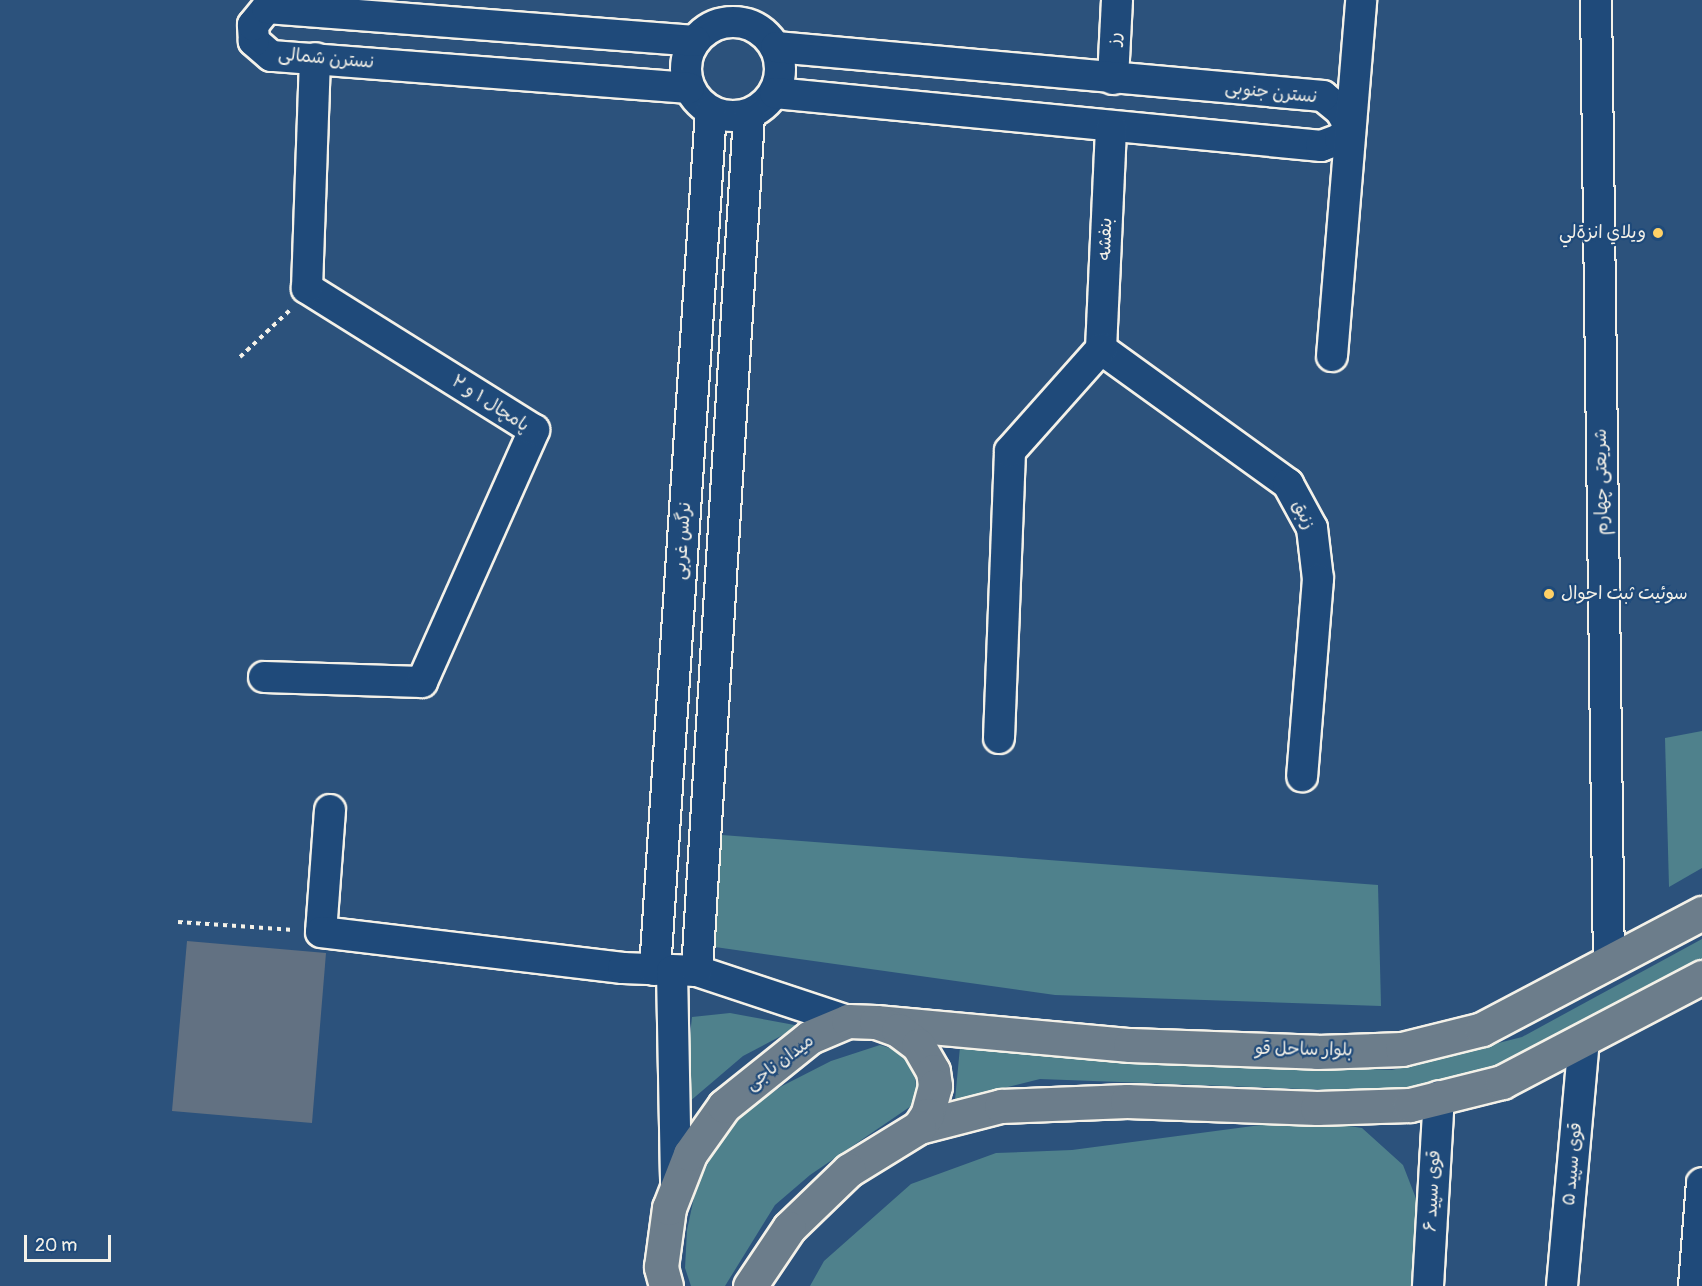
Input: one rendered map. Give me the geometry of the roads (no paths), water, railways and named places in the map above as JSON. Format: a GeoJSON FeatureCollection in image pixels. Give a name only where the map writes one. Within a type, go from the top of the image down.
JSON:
{"type":"FeatureCollection","features":[{"type":"Feature","properties":{"kind":"main road","name":"بلوار ساحل قو"},"geometry":{"type":"LineString","coordinates":[[862,1021],[1130,1045],[1317,1052],[1402,1049],[1482,1029],[1702,913]]}},
{"type":"Feature","properties":{"kind":"main road"},"geometry":{"type":"LineString","coordinates":[[750,1286],[789,1228],[849,1170],[919,1127],[1001,1106],[1127,1101],[1317,1108],[1410,1105],[1502,1082],[1584,1041],[1702,977]]}},
{"type":"Feature","properties":{"kind":"main road"},"geometry":{"type":"LineString","coordinates":[[862,1021],[907,1036],[930,1064],[935,1086],[933,1101],[919,1127]]}},
{"type":"Feature","properties":{"kind":"main road","name":"میدان ناجی"},"geometry":{"type":"LineString","coordinates":[[662,1280],[669,1208],[690,1154],[724,1106],[810,1037],[862,1021]]}},
{"type":"Feature","properties":{"kind":"street","name":"رز"},"geometry":{"type":"LineString","coordinates":[[1113,79],[1117,0]]}},
{"type":"Feature","properties":{"kind":"street"},"geometry":{"type":"LineString","coordinates":[[1332,356],[1361,0]]}},
{"type":"Feature","properties":{"kind":"street","name":"شریعتی چهارم"},"geometry":{"type":"LineString","coordinates":[[1596,0],[1609,964]]}},
{"type":"Feature","properties":{"kind":"street","name":"نسترن شمالی"},"geometry":{"type":"LineString","coordinates":[[689,88],[271,56],[254,41],[253,25],[267,8],[318,6],[707,22]]}},
{"type":"Feature","properties":{"kind":"street"},"geometry":{"type":"LineString","coordinates":[[707,22],[741,22],[763,25],[782,70],[775,93],[749,115],[736,118],[711,112],[689,88],[688,56],[707,22]]}},
{"type":"Feature","properties":{"kind":"street","name":"نسترن جنوبی"},"geometry":{"type":"LineString","coordinates":[[763,25],[1113,79],[1323,96],[1340,110],[1350,127]]}},
{"type":"Feature","properties":{"kind":"street","name":"پامچال ۱ و ۲"},"geometry":{"type":"LineString","coordinates":[[264,677],[422,682],[534,430],[307,288],[315,58]]}},
{"type":"Feature","properties":{"kind":"street"},"geometry":{"type":"LineString","coordinates":[[775,93],[1111,129],[1321,146],[1340,139],[1350,127]]}},
{"type":"Feature","properties":{"kind":"street","name":"نرگس غربی"},"geometry":{"type":"LineString","coordinates":[[675,971],[711,112]]}},
{"type":"Feature","properties":{"kind":"street"},"geometry":{"type":"LineString","coordinates":[[676,1190],[675,971],[749,115]]}},
{"type":"Feature","properties":{"kind":"street","name":"بنفشه"},"geometry":{"type":"LineString","coordinates":[[1101,350],[1111,129]]}},
{"type":"Feature","properties":{"kind":"street"},"geometry":{"type":"LineString","coordinates":[[999,738],[1010,451],[1101,350]]}},
{"type":"Feature","properties":{"kind":"street","name":"زنبق"},"geometry":{"type":"LineString","coordinates":[[1101,350],[1287,484],[1312,528],[1318,579],[1302,776]]}},
{"type":"Feature","properties":{"kind":"street"},"geometry":{"type":"LineString","coordinates":[[330,810],[321,932],[675,971],[862,1021]]}},
{"type":"Feature","properties":{"kind":"street","name":"قوی سپید ۵"},"geometry":{"type":"LineString","coordinates":[[1562,1286],[1584,1041]]}},
{"type":"Feature","properties":{"kind":"street","name":"قوی سپید ۶"},"geometry":{"type":"LineString","coordinates":[[1428,1286],[1439,1096]]}},
{"type":"Feature","properties":{"kind":"street"},"geometry":{"type":"LineString","coordinates":[[1694,1286],[1702,1183]]}},
{"type":"Feature","properties":{"kind":"place","name":"ويلاي انزةلي"},"geometry":{"type":"Point","coordinates":[1658,233]}},
{"type":"Feature","properties":{"kind":"place","name":"سوئیت ثبت احوال"},"geometry":{"type":"Point","coordinates":[1549,594]}}]}
